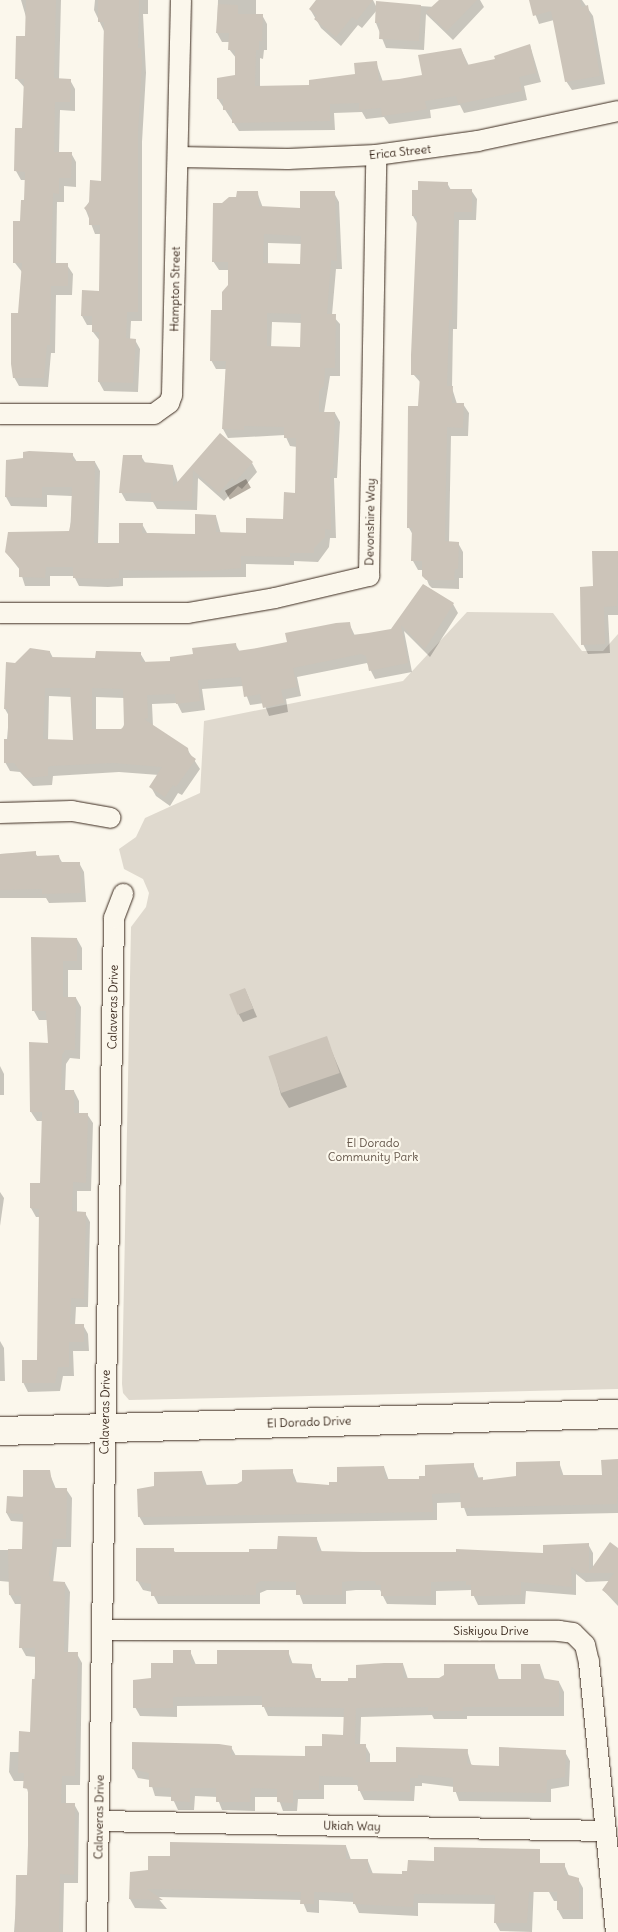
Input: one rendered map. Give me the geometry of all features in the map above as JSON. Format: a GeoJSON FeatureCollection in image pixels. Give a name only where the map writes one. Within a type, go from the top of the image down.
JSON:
{"type":"FeatureCollection","features":[{"type":"Feature","properties":{"kind":"street","name":"Hampton Street"},"geometry":{"type":"LineString","coordinates":[[0,414],[154,414],[169,403],[172,395],[181,0]]}},
{"type":"Feature","properties":{"kind":"street","name":"Erica Street"},"geometry":{"type":"LineString","coordinates":[[178,157],[288,159],[376,155],[470,143],[618,111]]}},
{"type":"Feature","properties":{"kind":"street","name":"Devonshire Way"},"geometry":{"type":"LineString","coordinates":[[0,613],[188,613],[275,598],[369,576],[376,155]]}},
{"type":"Feature","properties":{"kind":"street"},"geometry":{"type":"LineString","coordinates":[[0,812],[72,811],[110,818]]}},
{"type":"Feature","properties":{"kind":"street","name":"Calaveras Drive"},"geometry":{"type":"LineString","coordinates":[[97,1932],[114,918],[123,894]]}},
{"type":"Feature","properties":{"kind":"street","name":"El Dorado Drive"},"geometry":{"type":"LineString","coordinates":[[0,1431],[618,1414]]}},
{"type":"Feature","properties":{"kind":"street","name":"Siskiyou Drive"},"geometry":{"type":"LineString","coordinates":[[102,1630],[559,1631],[573,1634],[585,1645],[589,1662],[616,1932]]}},
{"type":"Feature","properties":{"kind":"street","name":"Ukiah Way"},"geometry":{"type":"LineString","coordinates":[[99,1820],[606,1831]]}},
{"type":"Feature","properties":{"kind":"green space","name":"El Dorado Community Park"},"geometry":{"type":"Polygon","coordinates":[[[467,612],[553,613],[582,651],[603,651],[618,634],[618,1389],[129,1400],[123,1393],[122,1384],[131,927],[146,907],[149,893],[143,879],[124,869],[119,849],[136,837],[145,818],[200,793],[204,721],[403,681],[467,612]]]}},
{"type":"Feature","properties":{"kind":"shaded area"},"geometry":{"type":"Polygon","coordinates":[[[246,479],[251,488],[230,499],[225,491],[246,479]]]}},
{"type":"Feature","properties":{"kind":"building"},"geometry":{"type":"Polygon","coordinates":[[[26,0],[56,0],[54,78],[71,79],[70,102],[55,102],[54,152],[72,152],[71,178],[59,178],[59,194],[53,193],[51,263],[68,263],[68,286],[51,286],[50,345],[47,345],[44,378],[13,378],[11,364],[11,313],[18,313],[22,263],[13,263],[13,221],[20,221],[21,200],[24,200],[25,172],[14,171],[15,128],[22,128],[24,79],[15,79],[16,36],[25,36],[26,0]]]}},
{"type":"Feature","properties":{"kind":"building"},"geometry":{"type":"Polygon","coordinates":[[[98,0],[139,0],[138,48],[141,48],[142,63],[138,132],[138,312],[127,312],[126,338],[136,339],[133,383],[98,382],[99,332],[92,332],[92,316],[81,316],[82,290],[99,291],[100,225],[89,225],[89,214],[84,208],[89,203],[90,180],[101,181],[104,22],[98,22],[98,0]]]}},
{"type":"Feature","properties":{"kind":"building"},"geometry":{"type":"Polygon","coordinates":[[[316,0],[373,0],[357,20],[352,17],[336,37],[314,19],[317,16],[309,9],[316,0]]]}},
{"type":"Feature","properties":{"kind":"building"},"geometry":{"type":"Polygon","coordinates":[[[439,0],[477,0],[447,31],[426,12],[439,0]]]}},
{"type":"Feature","properties":{"kind":"building"},"geometry":{"type":"Polygon","coordinates":[[[529,0],[580,0],[582,7],[588,5],[600,76],[565,82],[551,11],[533,16],[529,0]]]}},
{"type":"Feature","properties":{"kind":"building"},"geometry":{"type":"Polygon","coordinates":[[[376,1],[421,5],[419,41],[379,39],[380,23],[375,23],[376,1]]]}},
{"type":"Feature","properties":{"kind":"building"},"geometry":{"type":"Polygon","coordinates":[[[218,4],[238,5],[238,14],[263,14],[262,41],[259,41],[259,50],[256,50],[255,86],[309,85],[309,80],[355,74],[354,63],[377,61],[379,81],[399,79],[422,75],[418,55],[461,48],[467,65],[495,59],[494,56],[530,44],[536,73],[519,77],[522,91],[458,104],[456,96],[425,101],[427,109],[412,112],[382,116],[381,108],[359,110],[359,103],[330,104],[330,121],[232,123],[232,110],[223,110],[223,99],[217,99],[217,78],[235,75],[235,50],[228,50],[229,33],[216,33],[218,4]]]}},
{"type":"Feature","properties":{"kind":"building"},"geometry":{"type":"Polygon","coordinates":[[[418,181],[448,182],[448,189],[472,189],[472,212],[454,212],[452,320],[449,320],[447,386],[453,386],[452,403],[464,403],[463,428],[447,427],[445,541],[459,542],[458,569],[455,569],[454,580],[426,580],[422,576],[422,561],[411,561],[412,528],[407,528],[408,406],[418,406],[420,375],[411,375],[417,216],[412,216],[412,190],[418,190],[418,181]]]}},
{"type":"Feature","properties":{"kind":"building"},"geometry":{"type":"Polygon","coordinates":[[[237,191],[258,191],[259,206],[300,208],[300,191],[335,191],[337,261],[331,260],[327,314],[336,314],[335,368],[325,368],[324,386],[319,391],[319,412],[335,412],[333,469],[330,469],[331,530],[325,529],[325,537],[314,548],[314,553],[290,553],[290,557],[241,556],[241,568],[207,571],[119,570],[119,578],[103,579],[73,578],[73,567],[46,567],[45,578],[19,577],[19,567],[5,552],[8,532],[69,531],[71,522],[72,487],[42,487],[42,498],[5,497],[6,460],[23,458],[23,452],[73,453],[73,461],[95,461],[94,543],[119,543],[119,523],[143,523],[142,533],[195,534],[195,514],[216,515],[216,532],[246,533],[246,518],[283,519],[284,492],[295,493],[296,438],[284,438],[284,427],[244,426],[244,430],[222,429],[226,361],[210,361],[211,310],[222,310],[222,292],[228,285],[228,262],[212,262],[213,203],[222,203],[229,197],[236,197],[237,191]],[[264,234],[263,263],[300,264],[301,236],[264,234]],[[267,313],[267,346],[300,347],[301,314],[267,313]]]}},
{"type":"Feature","properties":{"kind":"building"},"geometry":{"type":"Polygon","coordinates":[[[220,433],[253,462],[236,481],[232,478],[219,493],[193,470],[192,501],[151,501],[151,493],[119,493],[123,455],[142,455],[142,462],[173,465],[173,487],[220,433]]]}},
{"type":"Feature","properties":{"kind":"building"},"geometry":{"type":"Polygon","coordinates":[[[592,551],[618,551],[617,606],[604,607],[605,644],[581,645],[580,587],[593,586],[592,551]]]}},
{"type":"Feature","properties":{"kind":"building"},"geometry":{"type":"Polygon","coordinates":[[[423,584],[454,603],[425,649],[401,625],[408,663],[369,671],[366,656],[361,654],[293,668],[297,687],[281,690],[284,703],[263,708],[260,694],[244,697],[241,677],[198,680],[200,701],[176,704],[175,694],[147,695],[148,718],[144,719],[188,748],[189,754],[196,759],[176,787],[173,785],[165,797],[149,787],[162,767],[113,763],[51,766],[48,767],[48,776],[26,778],[14,763],[4,763],[4,739],[8,739],[8,709],[4,709],[6,662],[15,663],[30,648],[50,651],[50,657],[95,658],[96,651],[141,652],[141,662],[170,661],[170,657],[193,654],[192,648],[236,643],[237,651],[257,648],[287,642],[285,633],[336,623],[350,622],[352,635],[391,629],[423,584]],[[45,688],[43,739],[73,740],[70,688],[45,688]],[[92,688],[92,729],[121,729],[124,726],[123,689],[92,688]]]}},
{"type":"Feature","properties":{"kind":"building"},"geometry":{"type":"Polygon","coordinates":[[[36,851],[36,856],[59,855],[60,862],[80,862],[81,893],[42,894],[42,889],[0,890],[0,854],[36,851]]]}},
{"type":"Feature","properties":{"kind":"building"},"geometry":{"type":"Polygon","coordinates":[[[31,937],[77,938],[77,961],[63,961],[63,997],[76,997],[75,1050],[65,1050],[62,1055],[61,1090],[74,1090],[74,1113],[88,1113],[86,1183],[73,1182],[72,1211],[86,1212],[84,1299],[71,1298],[70,1324],[84,1324],[84,1342],[69,1342],[69,1367],[58,1367],[55,1383],[22,1383],[22,1360],[37,1360],[39,1209],[30,1208],[30,1183],[40,1183],[42,1112],[30,1112],[29,1042],[48,1043],[46,1011],[32,1011],[31,937]]]}},
{"type":"Feature","properties":{"kind":"building"},"geometry":{"type":"Polygon","coordinates":[[[245,988],[253,1008],[237,1015],[229,994],[245,988]]]}},
{"type":"Feature","properties":{"kind":"building"},"geometry":{"type":"Polygon","coordinates":[[[327,1036],[340,1073],[281,1093],[268,1056],[327,1036]]]}},
{"type":"Feature","properties":{"kind":"building"},"geometry":{"type":"Polygon","coordinates":[[[618,1459],[617,1504],[461,1508],[460,1493],[432,1494],[433,1512],[138,1517],[137,1489],[154,1486],[154,1472],[202,1471],[203,1485],[237,1484],[242,1481],[242,1470],[293,1469],[293,1482],[329,1485],[329,1482],[337,1482],[337,1467],[384,1466],[385,1479],[419,1479],[419,1476],[425,1476],[425,1465],[474,1463],[474,1478],[483,1477],[483,1480],[516,1476],[516,1462],[560,1461],[560,1475],[602,1475],[601,1460],[618,1459]]]}},
{"type":"Feature","properties":{"kind":"building"},"geometry":{"type":"Polygon","coordinates":[[[23,1470],[50,1470],[53,1488],[67,1488],[66,1539],[53,1539],[49,1574],[51,1581],[65,1582],[64,1652],[78,1652],[75,1776],[62,1776],[61,1803],[75,1803],[74,1875],[60,1874],[59,1932],[15,1932],[16,1875],[27,1875],[28,1845],[28,1789],[23,1788],[24,1773],[18,1773],[19,1731],[30,1732],[32,1679],[35,1679],[35,1648],[19,1648],[21,1596],[9,1595],[8,1549],[22,1549],[23,1514],[6,1513],[7,1496],[23,1497],[23,1470]]]}},
{"type":"Feature","properties":{"kind":"building"},"geometry":{"type":"Polygon","coordinates":[[[278,1536],[317,1537],[317,1551],[456,1552],[456,1549],[543,1553],[543,1545],[589,1543],[589,1572],[610,1542],[618,1548],[618,1602],[602,1590],[614,1573],[580,1573],[571,1567],[572,1587],[521,1582],[521,1595],[490,1596],[471,1596],[471,1585],[466,1585],[466,1581],[431,1582],[431,1596],[381,1596],[381,1585],[376,1585],[375,1581],[342,1582],[342,1595],[296,1595],[296,1582],[261,1581],[256,1584],[256,1595],[151,1596],[151,1584],[136,1581],[136,1548],[174,1548],[174,1552],[249,1552],[249,1549],[277,1549],[278,1536]]]}},
{"type":"Feature","properties":{"kind":"building"},"geometry":{"type":"Polygon","coordinates":[[[173,1650],[191,1650],[191,1664],[217,1664],[217,1650],[289,1650],[289,1663],[312,1664],[312,1678],[321,1678],[321,1681],[348,1681],[348,1678],[356,1678],[356,1665],[384,1663],[403,1663],[403,1678],[439,1678],[444,1675],[444,1664],[495,1664],[495,1679],[521,1679],[521,1664],[540,1664],[541,1678],[559,1681],[559,1707],[463,1707],[463,1711],[428,1711],[428,1707],[356,1708],[355,1744],[366,1744],[366,1762],[396,1762],[396,1747],[468,1749],[467,1763],[499,1766],[499,1747],[566,1750],[565,1777],[547,1780],[546,1793],[453,1792],[453,1778],[418,1775],[418,1778],[410,1778],[410,1792],[358,1791],[358,1780],[353,1780],[353,1777],[319,1776],[319,1790],[293,1790],[293,1803],[277,1802],[277,1789],[251,1788],[250,1802],[216,1802],[216,1788],[190,1788],[190,1802],[171,1801],[171,1788],[149,1787],[149,1773],[132,1769],[132,1742],[219,1744],[232,1746],[231,1755],[305,1756],[305,1746],[322,1746],[322,1734],[343,1735],[344,1708],[262,1707],[262,1696],[232,1696],[173,1697],[173,1708],[133,1708],[133,1680],[151,1678],[151,1663],[173,1663],[173,1650]]]}},
{"type":"Feature","properties":{"kind":"building"},"geometry":{"type":"Polygon","coordinates":[[[170,1842],[346,1845],[346,1859],[368,1859],[368,1873],[402,1874],[402,1871],[407,1871],[408,1860],[434,1861],[434,1847],[540,1849],[540,1863],[565,1863],[565,1874],[579,1878],[579,1910],[557,1910],[557,1892],[529,1892],[527,1923],[494,1923],[495,1895],[414,1894],[413,1907],[353,1904],[353,1893],[314,1892],[314,1904],[300,1904],[301,1892],[274,1891],[147,1889],[163,1900],[129,1899],[130,1872],[148,1870],[148,1856],[170,1856],[170,1842]]]}}]}
